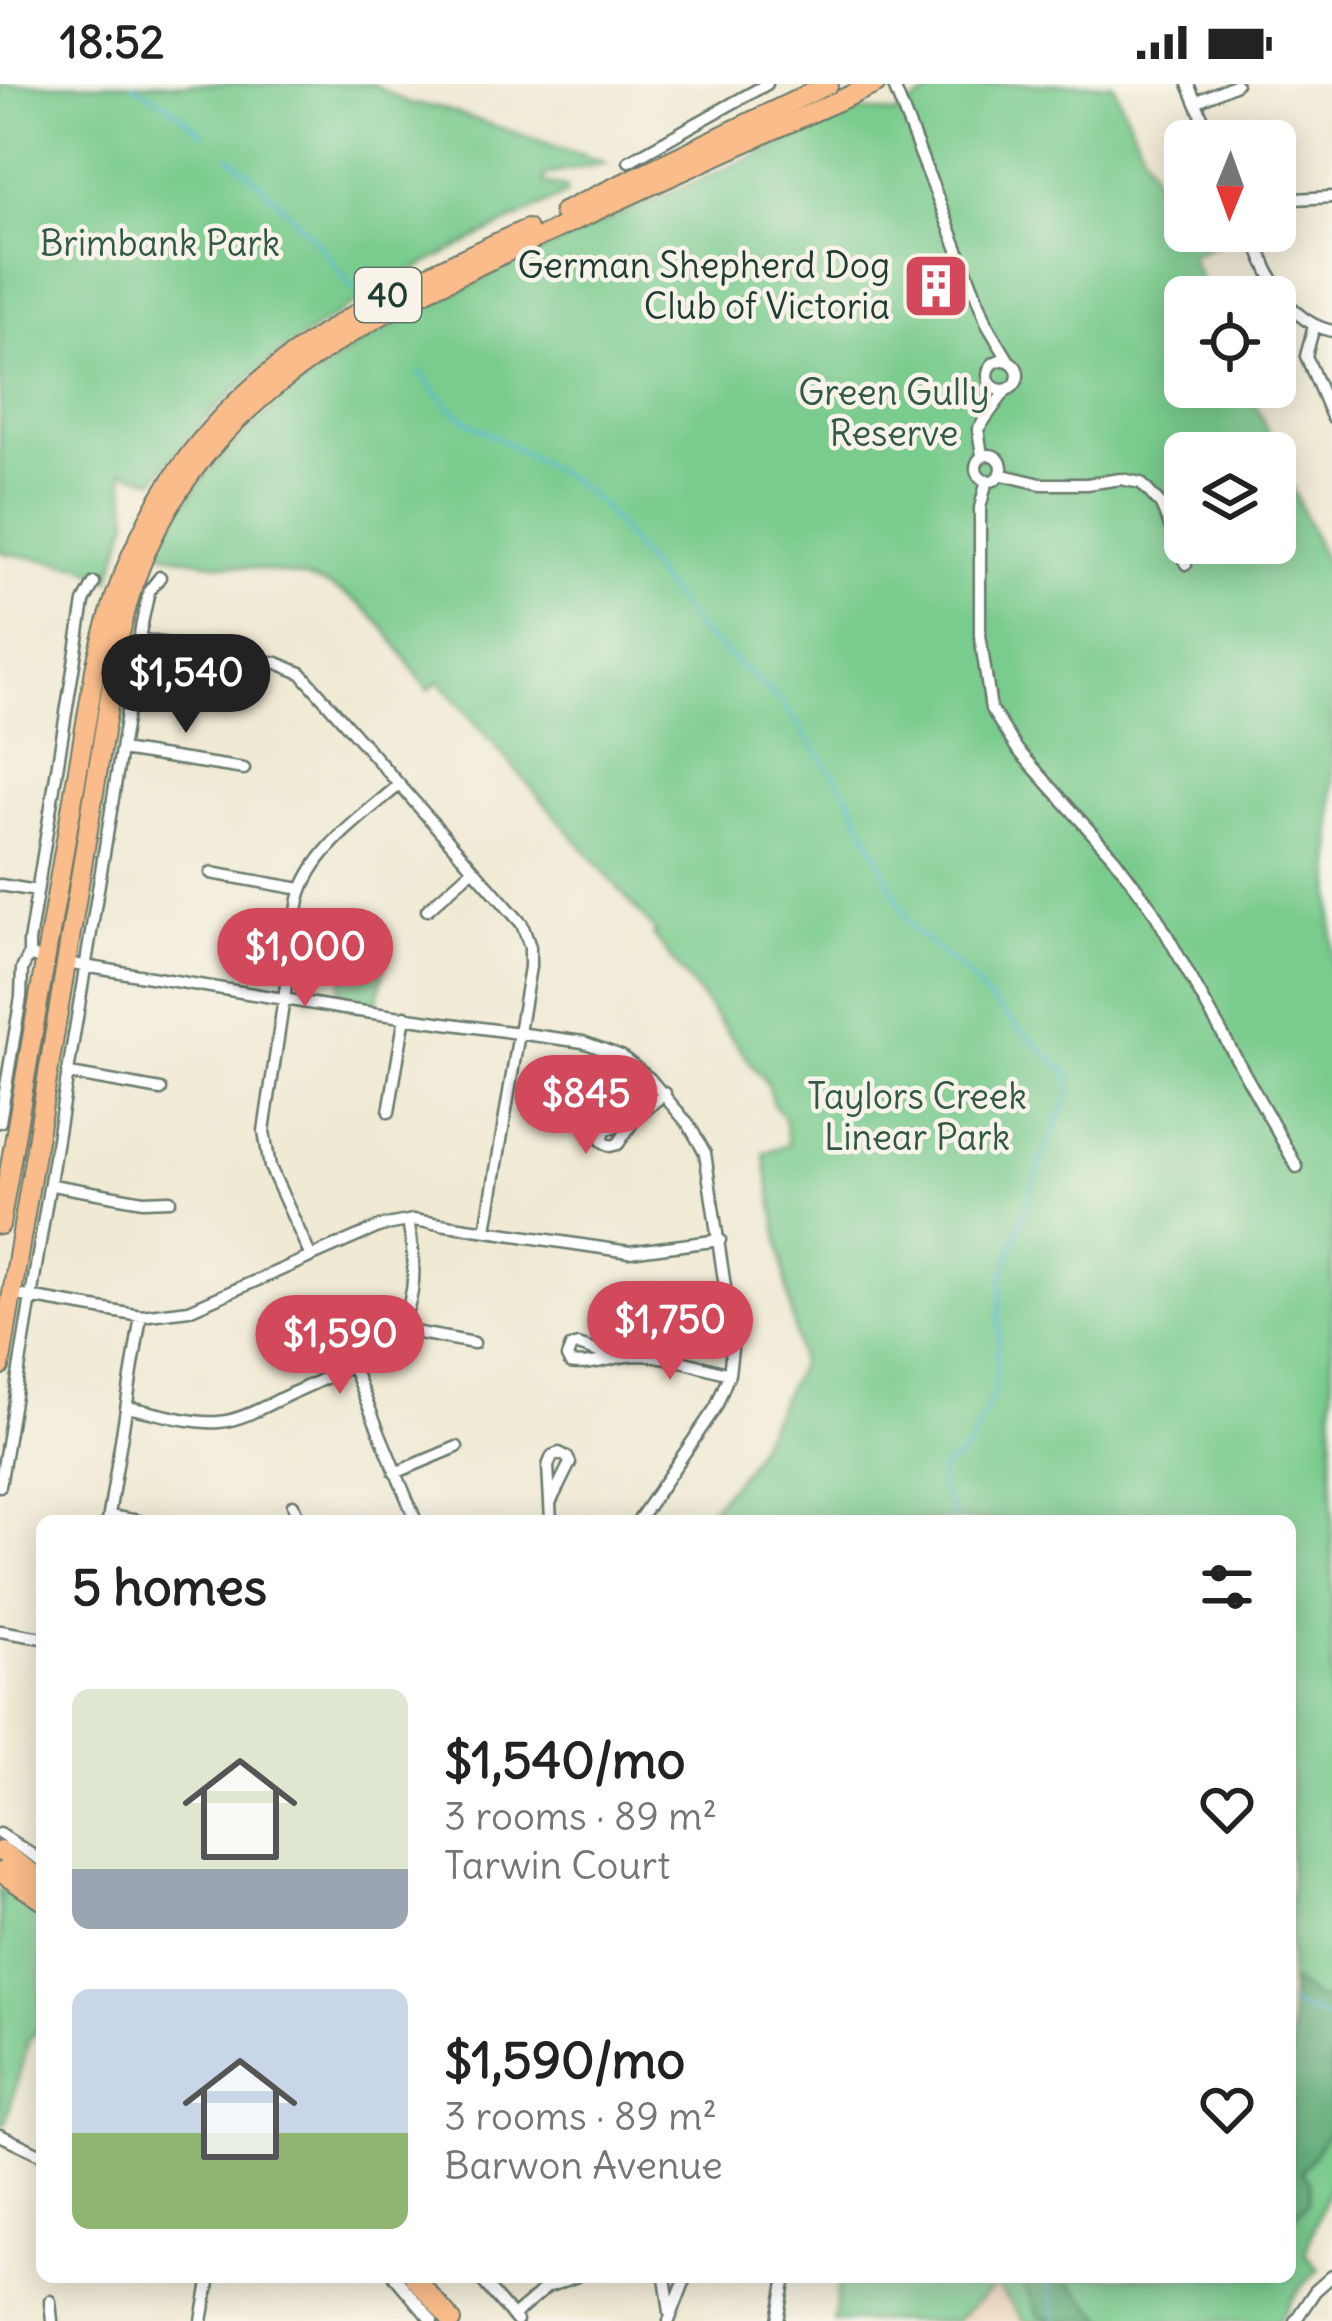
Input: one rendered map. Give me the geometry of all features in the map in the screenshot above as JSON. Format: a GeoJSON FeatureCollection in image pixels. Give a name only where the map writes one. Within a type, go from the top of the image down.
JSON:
{"type":"FeatureCollection","features":[{"type":"Feature","properties":{"kind":"main road","name":"40"},"geometry":{"type":"LineString","coordinates":[[0,1225],[36,958],[107,617],[148,514],[169,478],[200,439],[272,370],[325,331],[385,296],[829,84]]}},
{"type":"Feature","properties":{"kind":"main road","name":"40"},"geometry":{"type":"LineString","coordinates":[[0,1366],[6,1293],[75,965],[120,634],[133,583],[164,512],[220,436],[297,367],[381,313],[876,84]]}},
{"type":"Feature","properties":{"kind":"main road"},"geometry":{"type":"LineString","coordinates":[[36,958],[75,965]]}},
{"type":"Feature","properties":{"kind":"main road"},"geometry":{"type":"LineString","coordinates":[[0,1851],[36,1876]]}},
{"type":"Feature","properties":{"kind":"main road"},"geometry":{"type":"LineString","coordinates":[[0,1876],[36,1898]]}},
{"type":"Feature","properties":{"kind":"main road"},"geometry":{"type":"LineString","coordinates":[[419,2283],[452,2321]]}},
{"type":"Feature","properties":{"kind":"main road"},"geometry":{"type":"LineString","coordinates":[[434,2283],[465,2321]]}},
{"type":"Feature","properties":{"kind":"street"},"geometry":{"type":"LineString","coordinates":[[629,161],[767,84]]}},
{"type":"Feature","properties":{"kind":"street"},"geometry":{"type":"LineString","coordinates":[[893,84],[988,326],[1018,376],[978,429],[982,455]]}},
{"type":"Feature","properties":{"kind":"street"},"geometry":{"type":"LineString","coordinates":[[1188,84],[1204,120]]}},
{"type":"Feature","properties":{"kind":"street"},"geometry":{"type":"LineString","coordinates":[[1196,101],[1236,84]]}},
{"type":"Feature","properties":{"kind":"street"},"geometry":{"type":"LineString","coordinates":[[1296,198],[1329,195]]}},
{"type":"Feature","properties":{"kind":"street"},"geometry":{"type":"LineString","coordinates":[[1261,252],[1282,298],[1314,326],[1332,331]]}},
{"type":"Feature","properties":{"kind":"street"},"geometry":{"type":"LineString","coordinates":[[988,326],[992,406]]}},
{"type":"Feature","properties":{"kind":"street"},"geometry":{"type":"LineString","coordinates":[[1314,326],[1306,356],[1332,417]]}},
{"type":"Feature","properties":{"kind":"street"},"geometry":{"type":"LineString","coordinates":[[992,366],[1009,361]]}},
{"type":"Feature","properties":{"kind":"street"},"geometry":{"type":"LineString","coordinates":[[992,385],[1006,390]]}},
{"type":"Feature","properties":{"kind":"street"},"geometry":{"type":"LineString","coordinates":[[982,455],[998,460],[1003,475]]}},
{"type":"Feature","properties":{"kind":"street"},"geometry":{"type":"LineString","coordinates":[[982,455],[976,459],[976,469],[986,479],[994,481],[1003,475],[1041,484],[1121,479],[1141,483],[1164,512]]}},
{"type":"Feature","properties":{"kind":"street"},"geometry":{"type":"LineString","coordinates":[[986,479],[980,508],[980,634],[991,709],[1017,749],[1115,859],[1153,910],[1297,1167]]}},
{"type":"Feature","properties":{"kind":"street"},"geometry":{"type":"LineString","coordinates":[[0,1486],[70,1074],[75,965],[149,591],[160,577]]}},
{"type":"Feature","properties":{"kind":"street"},"geometry":{"type":"LineString","coordinates":[[0,1122],[22,969],[36,958],[37,891],[84,602],[94,583]]}},
{"type":"Feature","properties":{"kind":"street"},"geometry":{"type":"LineString","coordinates":[[139,639],[277,663],[301,673],[522,925],[529,939],[530,967],[486,1230]]}},
{"type":"Feature","properties":{"kind":"street"},"geometry":{"type":"LineString","coordinates":[[121,750],[244,769]]}},
{"type":"Feature","properties":{"kind":"street"},"geometry":{"type":"LineString","coordinates":[[311,1257],[281,1194],[266,1148],[265,1103],[302,889],[333,843],[399,785]]}},
{"type":"Feature","properties":{"kind":"street"},"geometry":{"type":"LineString","coordinates":[[428,910],[472,870]]}},
{"type":"Feature","properties":{"kind":"street"},"geometry":{"type":"LineString","coordinates":[[212,874],[302,889]]}},
{"type":"Feature","properties":{"kind":"street"},"geometry":{"type":"LineString","coordinates":[[0,885],[37,891]]}},
{"type":"Feature","properties":{"kind":"street"},"geometry":{"type":"LineString","coordinates":[[75,965],[520,1030],[612,1051],[641,1070],[665,1094],[705,1154],[733,1332],[729,1374],[712,1414],[642,1515]]}},
{"type":"Feature","properties":{"kind":"street"},"geometry":{"type":"LineString","coordinates":[[389,1112],[405,1016]]}},
{"type":"Feature","properties":{"kind":"street"},"geometry":{"type":"LineString","coordinates":[[70,1074],[161,1090]]}},
{"type":"Feature","properties":{"kind":"street"},"geometry":{"type":"LineString","coordinates":[[635,1118],[665,1094]]}},
{"type":"Feature","properties":{"kind":"street"},"geometry":{"type":"LineString","coordinates":[[52,1185],[143,1201],[170,1200]]}},
{"type":"Feature","properties":{"kind":"street"},"geometry":{"type":"LineString","coordinates":[[6,1293],[141,1316],[189,1310],[381,1226],[408,1221],[629,1252],[720,1240]]}},
{"type":"Feature","properties":{"kind":"street"},"geometry":{"type":"LineString","coordinates":[[127,1407],[220,1422],[374,1354],[398,1329],[411,1300],[416,1277],[408,1221]]}},
{"type":"Feature","properties":{"kind":"street"},"geometry":{"type":"LineString","coordinates":[[109,1515],[141,1316]]}},
{"type":"Feature","properties":{"kind":"street"},"geometry":{"type":"LineString","coordinates":[[398,1329],[474,1343]]}},
{"type":"Feature","properties":{"kind":"street"},"geometry":{"type":"LineString","coordinates":[[614,1357],[669,1358],[729,1374]]}},
{"type":"Feature","properties":{"kind":"street"},"geometry":{"type":"LineString","coordinates":[[352,1366],[413,1515]]}},
{"type":"Feature","properties":{"kind":"street"},"geometry":{"type":"LineString","coordinates":[[395,1473],[457,1448]]}},
{"type":"Feature","properties":{"kind":"street"},"geometry":{"type":"LineString","coordinates":[[551,1501],[551,1515]]}},
{"type":"Feature","properties":{"kind":"street"},"geometry":{"type":"LineString","coordinates":[[292,1505],[296,1515]]}},
{"type":"Feature","properties":{"kind":"street"},"geometry":{"type":"LineString","coordinates":[[0,1630],[36,1637]]}},
{"type":"Feature","properties":{"kind":"street"},"geometry":{"type":"LineString","coordinates":[[0,1834],[36,1857]]}},
{"type":"Feature","properties":{"kind":"street"},"geometry":{"type":"LineString","coordinates":[[0,2135],[36,2152]]}},
{"type":"Feature","properties":{"kind":"street"},"geometry":{"type":"LineString","coordinates":[[1295,2321],[1315,2291],[1332,2276]]}},
{"type":"Feature","properties":{"kind":"street"},"geometry":{"type":"LineString","coordinates":[[202,2321],[209,2283]]}},
{"type":"Feature","properties":{"kind":"street"},"geometry":{"type":"LineString","coordinates":[[400,2283],[431,2321]]}},
{"type":"Feature","properties":{"kind":"street"},"geometry":{"type":"LineString","coordinates":[[484,2283],[515,2319],[548,2283]]}},
{"type":"Feature","properties":{"kind":"street"},"geometry":{"type":"LineString","coordinates":[[666,2283],[669,2316]]}},
{"type":"Feature","properties":{"kind":"street"},"geometry":{"type":"LineString","coordinates":[[669,2316],[683,2283]]}},
{"type":"Feature","properties":{"kind":"street"},"geometry":{"type":"LineString","coordinates":[[778,2321],[785,2283]]}},
{"type":"Feature","properties":{"kind":"street"},"geometry":{"type":"LineString","coordinates":[[50,2301],[52,2321]]}},
{"type":"Feature","properties":{"kind":"shaded area"},"geometry":{"type":"Polygon","coordinates":[[[996,2284],[1024,2321],[955,2321],[996,2284]]]}},
{"type":"Feature","properties":{"kind":"green space","name":"Brimbank Park"},"geometry":{"type":"Polygon","coordinates":[[[0,84],[373,84],[409,104],[438,107],[606,163],[545,175],[544,183],[565,187],[566,194],[396,280],[290,346],[196,429],[155,480],[123,471],[129,519],[110,580],[82,566],[0,552],[0,84]]]}},
{"type":"Feature","properties":{"kind":"green space","name":"Green Gully Reserve"},"geometry":{"type":"Polygon","coordinates":[[[945,84],[1113,84],[1164,198],[1164,252],[1199,252],[1190,256],[1199,276],[1164,276],[1164,408],[1257,408],[1268,432],[1164,432],[1164,564],[1296,564],[1296,496],[1332,578],[1332,2179],[1305,2253],[1319,2269],[1279,2321],[1024,2321],[996,2285],[955,2321],[833,2321],[839,2283],[1296,2283],[1296,1515],[705,1515],[747,1466],[800,1364],[764,1153],[788,1144],[784,1118],[767,1084],[653,935],[656,932],[439,681],[428,690],[373,616],[350,598],[298,576],[155,550],[191,495],[231,447],[324,368],[429,306],[583,232],[861,110],[895,114],[945,84]]]}},
{"type":"Feature","properties":{"kind":"green space"},"geometry":{"type":"Polygon","coordinates":[[[350,951],[386,958],[377,1004],[338,997],[350,951]]]}},
{"type":"Feature","properties":{"kind":"green space"},"geometry":{"type":"Polygon","coordinates":[[[0,1889],[36,1912],[36,2033],[29,2039],[5,2125],[0,2124],[0,1889]]]}},
{"type":"Feature","properties":{"kind":"green space"},"geometry":{"type":"Polygon","coordinates":[[[1296,1985],[1315,1998],[1332,2000],[1332,2128],[1301,2172],[1310,2182],[1309,2201],[1296,2215],[1296,1985]]]}},
{"type":"Feature","properties":{"kind":"green space"},"geometry":{"type":"Polygon","coordinates":[[[1023,2283],[1069,2283],[1107,2321],[1056,2321],[1039,2315],[1023,2283]]]}},
{"type":"Feature","properties":{"kind":"waterway"},"geometry":{"type":"LineString","coordinates":[[132,84],[171,107],[203,134]]}},
{"type":"Feature","properties":{"kind":"waterway"},"geometry":{"type":"LineString","coordinates":[[229,156],[297,220],[356,292]]}},
{"type":"Feature","properties":{"kind":"waterway"},"geometry":{"type":"LineString","coordinates":[[419,372],[472,424],[568,478],[601,505],[696,628],[782,702],[849,796],[912,929],[964,972],[1069,1075],[1070,1093],[1044,1153],[1002,1279],[995,1390],[968,1450],[940,1471],[939,1485],[954,1515]]}},
{"type":"Feature","properties":{"kind":"waterway"},"geometry":{"type":"LineString","coordinates":[[1296,2007],[1332,2020]]}},
{"type":"Feature","properties":{"kind":"waterway"},"geometry":{"type":"LineString","coordinates":[[1048,2283],[1056,2321]]}},
{"type":"Feature","properties":{"kind":"place","name":"German Shepherd Dog Club of Victoria"},"geometry":{"type":"Point","coordinates":[936,286]}},
{"type":"Feature","properties":{"kind":"park label","name":"Taylors Creek Linear Park"},"geometry":{"type":"Point","coordinates":[917,1116]}}]}
